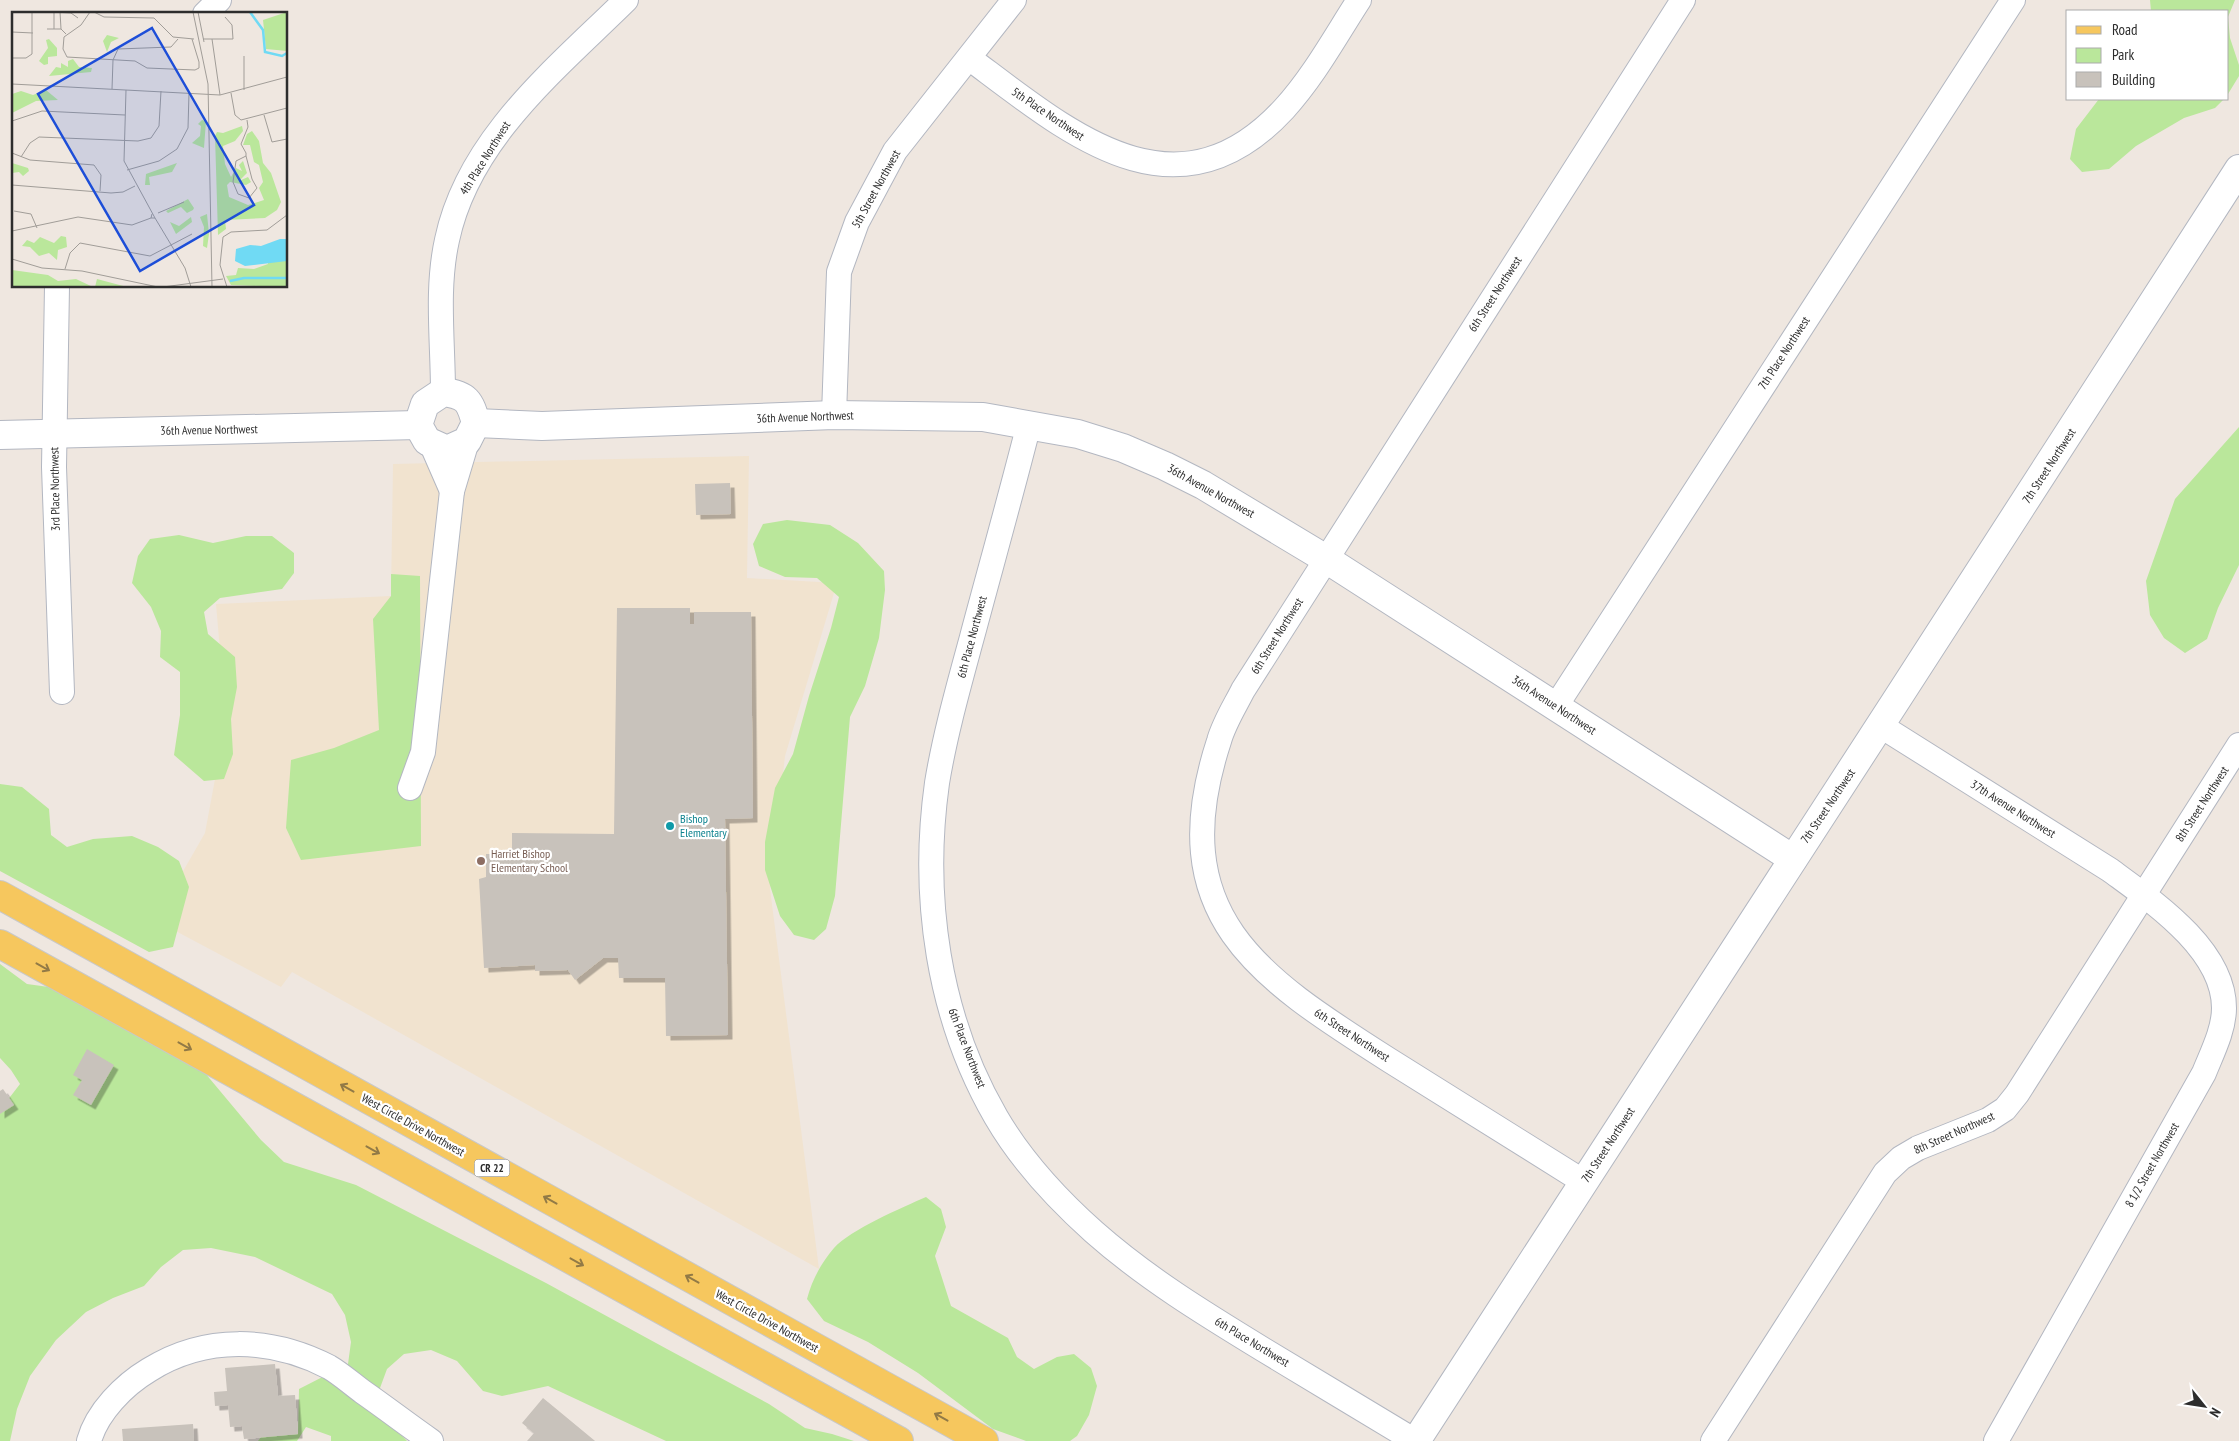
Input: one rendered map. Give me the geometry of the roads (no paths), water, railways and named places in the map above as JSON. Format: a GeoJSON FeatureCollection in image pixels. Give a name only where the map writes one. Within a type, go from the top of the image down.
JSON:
{"type":"FeatureCollection","features":[{"type":"Feature","properties":{"kind":"main road","name":"West Circle Drive Northwest"},"geometry":{"type":"LineString","coordinates":[[0,895],[984,1441]]}},
{"type":"Feature","properties":{"kind":"main road"},"geometry":{"type":"LineString","coordinates":[[0,944],[899,1441]]}},
{"type":"Feature","properties":{"kind":"street"},"geometry":{"type":"LineString","coordinates":[[207,12],[219,0]]}},
{"type":"Feature","properties":{"kind":"street","name":"4th Place Northwest"},"geometry":{"type":"LineString","coordinates":[[443,392],[442,279],[446,240],[461,194],[487,151],[522,102],[626,0]]}},
{"type":"Feature","properties":{"kind":"street","name":"5th Street Northwest"},"geometry":{"type":"LineString","coordinates":[[834,415],[839,272],[857,222],[895,151],[1014,0]]}},
{"type":"Feature","properties":{"kind":"street","name":"5th Place Northwest"},"geometry":{"type":"LineString","coordinates":[[968,58],[1055,122],[1086,140],[1121,154],[1156,164],[1187,164],[1218,158],[1252,138],[1283,109],[1309,78],[1359,0]]}},
{"type":"Feature","properties":{"kind":"street","name":"6th Street Northwest"},"geometry":{"type":"LineString","coordinates":[[1584,1182],[1337,1026],[1294,996],[1263,971],[1239,944],[1218,910],[1205,871],[1201,833],[1208,784],[1219,739],[1243,690],[1683,0]]}},
{"type":"Feature","properties":{"kind":"street","name":"7th Place Northwest"},"geometry":{"type":"LineString","coordinates":[[1556,706],[2013,0]]}},
{"type":"Feature","properties":{"kind":"street","name":"7th Street Northwest"},"geometry":{"type":"LineString","coordinates":[[1416,1441],[1881,726],[2239,169]]}},
{"type":"Feature","properties":{"kind":"street","name":"3rd Place Northwest"},"geometry":{"type":"LineString","coordinates":[[57,288],[54,473],[62,692]]}},
{"type":"Feature","properties":{"kind":"street"},"geometry":{"type":"LineString","coordinates":[[410,788],[423,752],[452,490],[471,432],[471,405],[459,394],[443,392],[426,404],[424,434],[452,490]]}},
{"type":"Feature","properties":{"kind":"street","name":"36th Avenue Northwest"},"geometry":{"type":"LineString","coordinates":[[0,434],[424,434],[447,450],[471,432],[542,426],[834,415],[984,417],[1078,434],[1123,448],[1203,485],[1326,559],[1793,859]]}},
{"type":"Feature","properties":{"kind":"street","name":"6th Place Northwest"},"geometry":{"type":"LineString","coordinates":[[1029,424],[950,721],[938,783],[930,850],[932,903],[940,967],[956,1027],[973,1070],[996,1118],[1023,1156],[1052,1191],[1094,1232],[1130,1262],[1198,1310],[1416,1441]]}},
{"type":"Feature","properties":{"kind":"street","name":"37th Avenue Northwest"},"geometry":{"type":"LineString","coordinates":[[1881,726],[2110,870],[2144,894]]}},
{"type":"Feature","properties":{"kind":"street","name":"8th Street Northwest"},"geometry":{"type":"LineString","coordinates":[[1713,1441],[1884,1173],[1901,1158],[1918,1148],[1988,1120],[2005,1109],[2017,1094],[2239,745]]}},
{"type":"Feature","properties":{"kind":"street","name":"8 1/2 Street Northwest"},"geometry":{"type":"LineString","coordinates":[[1996,1441],[2204,1073],[2219,1036],[2224,1008],[2220,986],[2211,965],[2196,943],[2144,894]]}},
{"type":"Feature","properties":{"kind":"street"},"geometry":{"type":"LineString","coordinates":[[89,1441],[103,1413],[117,1396],[139,1376],[162,1361],[192,1350],[220,1344],[246,1343],[281,1348],[303,1355],[331,1368],[430,1441]]}},
{"type":"Feature","properties":{"kind":"place","name":"Bishop Elementary"},"geometry":{"type":"Point","coordinates":[670,826]}},
{"type":"Feature","properties":{"kind":"place","name":"Harriet Bishop Elementary School"},"geometry":{"type":"Point","coordinates":[481,861]}}]}
